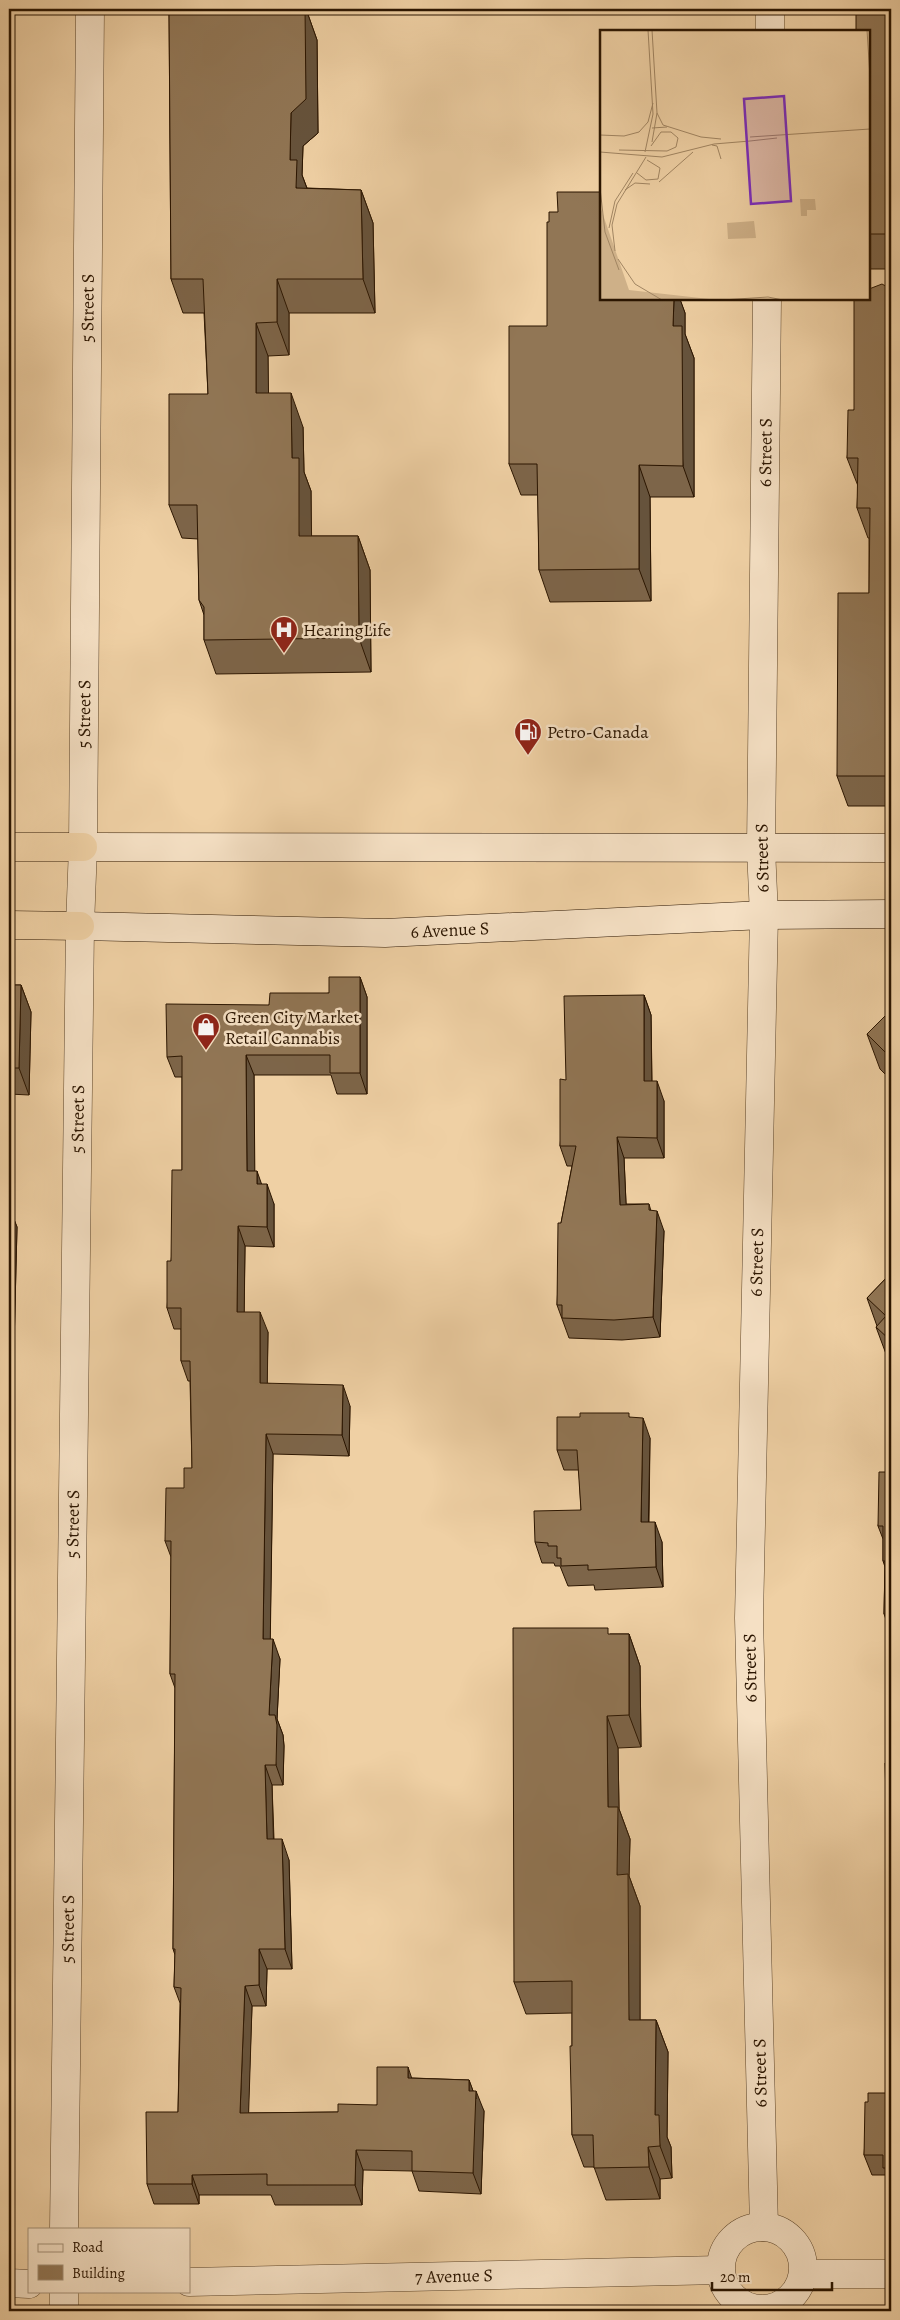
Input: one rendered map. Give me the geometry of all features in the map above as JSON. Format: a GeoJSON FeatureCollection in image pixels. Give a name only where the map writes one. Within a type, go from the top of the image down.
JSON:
{"type":"FeatureCollection","features":[{"type":"Feature","properties":{"kind":"highway"},"geometry":{"type":"LineString","coordinates":[[9,847],[83,847]]}},
{"type":"Feature","properties":{"kind":"highway","name":"6 Avenue S"},"geometry":{"type":"LineString","coordinates":[[9,925],[80,926]]}},
{"type":"Feature","properties":{"kind":"street","name":"5 Street S"},"geometry":{"type":"LineString","coordinates":[[64,2228],[80,926],[83,847],[90,9]]}},
{"type":"Feature","properties":{"kind":"street"},"geometry":{"type":"LineString","coordinates":[[770,9],[770,30]]}},
{"type":"Feature","properties":{"kind":"street","name":"6 Street S"},"geometry":{"type":"LineString","coordinates":[[764,2227],[749,1618],[764,915],[761,849],[767,300]]}},
{"type":"Feature","properties":{"kind":"street"},"geometry":{"type":"LineString","coordinates":[[83,847],[891,848]]}},
{"type":"Feature","properties":{"kind":"street","name":"6 Avenue S"},"geometry":{"type":"LineString","coordinates":[[80,926],[385,933],[764,915],[891,914]]}},
{"type":"Feature","properties":{"kind":"street"},"geometry":{"type":"LineString","coordinates":[[764,2227],[777,2230],[793,2242],[802,2260],[803,2274],[799,2287],[791,2298],[779,2306],[760,2310],[740,2304],[729,2295],[722,2283],[720,2270],[722,2256],[728,2244],[738,2234],[750,2228],[764,2227]]}},
{"type":"Feature","properties":{"kind":"street","name":"7 Avenue S"},"geometry":{"type":"LineString","coordinates":[[190,2282],[720,2270]]}},
{"type":"Feature","properties":{"kind":"street"},"geometry":{"type":"LineString","coordinates":[[803,2274],[891,2274]]}},
{"type":"Feature","properties":{"kind":"street"},"geometry":{"type":"LineString","coordinates":[[9,2283],[28,2284]]}},
{"type":"Feature","properties":{"kind":"street"},"geometry":{"type":"LineString","coordinates":[[64,2292],[64,2311]]}},
{"type":"Feature","properties":{"kind":"building"},"geometry":{"type":"Polygon","coordinates":[[[169,9],[305,9],[306,99],[291,113],[290,160],[297,160],[296,188],[361,190],[363,279],[277,279],[277,322],[256,323],[256,393],[291,393],[292,458],[299,458],[299,536],[358,536],[359,638],[204,640],[204,607],[199,600],[197,505],[169,505],[169,394],[208,394],[203,279],[171,279],[169,9]]]}},
{"type":"Feature","properties":{"kind":"building"},"geometry":{"type":"Polygon","coordinates":[[[856,9],[891,9],[891,234],[870,234],[870,30],[856,30],[856,9]]]}},
{"type":"Feature","properties":{"kind":"building"},"geometry":{"type":"Polygon","coordinates":[[[557,192],[600,192],[600,300],[674,300],[673,326],[682,326],[683,466],[639,465],[639,569],[539,570],[537,464],[509,464],[509,326],[547,326],[547,222],[549,222],[549,212],[558,212],[557,192]]]}},
{"type":"Feature","properties":{"kind":"building"},"geometry":{"type":"Polygon","coordinates":[[[882,284],[891,289],[891,776],[837,776],[838,593],[869,593],[870,508],[857,508],[858,458],[847,458],[848,410],[854,410],[854,300],[870,300],[870,289],[882,284]]]}},
{"type":"Feature","properties":{"kind":"building"},"geometry":{"type":"Polygon","coordinates":[[[329,977],[360,977],[360,1073],[330,1073],[330,1055],[246,1055],[247,1171],[257,1171],[257,1184],[267,1184],[267,1227],[238,1226],[237,1312],[260,1312],[260,1383],[343,1385],[342,1435],[266,1434],[263,1639],[273,1639],[269,1715],[275,1715],[277,1725],[276,1765],[265,1765],[267,1839],[282,1839],[285,1949],[259,1949],[259,1985],[245,1986],[240,2113],[338,2112],[338,2104],[377,2105],[377,2067],[408,2067],[408,2078],[469,2080],[469,2091],[476,2091],[473,2173],[412,2171],[412,2151],[356,2150],[355,2185],[267,2185],[267,2174],[192,2175],[192,2184],[147,2184],[146,2112],[178,2112],[181,1988],[174,1987],[175,1949],[173,1949],[175,1674],[170,1674],[171,1541],[165,1541],[166,1488],[184,1488],[184,1468],[192,1468],[190,1361],[181,1361],[181,1308],[167,1308],[167,1261],[171,1261],[172,1170],[182,1170],[182,1056],[167,1057],[166,1004],[269,1005],[270,993],[329,993],[329,977]]]}},
{"type":"Feature","properties":{"kind":"building"},"geometry":{"type":"Polygon","coordinates":[[[9,985],[21,985],[19,1068],[9,1068],[9,985]]]}},
{"type":"Feature","properties":{"kind":"building"},"geometry":{"type":"Polygon","coordinates":[[[644,995],[644,1081],[657,1081],[657,1138],[617,1137],[620,1205],[649,1204],[649,1210],[657,1211],[653,1317],[614,1320],[562,1318],[562,1305],[557,1305],[558,1223],[561,1223],[576,1146],[560,1146],[560,1079],[566,1080],[564,996],[644,995]]]}},
{"type":"Feature","properties":{"kind":"building"},"geometry":{"type":"Polygon","coordinates":[[[891,1010],[891,1058],[867,1034],[891,1010]]]}},
{"type":"Feature","properties":{"kind":"building"},"geometry":{"type":"Polygon","coordinates":[[[891,1273],[891,1341],[876,1327],[886,1316],[867,1298],[891,1273]]]}},
{"type":"Feature","properties":{"kind":"building"},"geometry":{"type":"Polygon","coordinates":[[[580,1413],[629,1413],[629,1417],[643,1418],[641,1522],[655,1522],[656,1567],[588,1570],[588,1565],[561,1566],[561,1558],[557,1558],[557,1546],[548,1546],[548,1543],[535,1542],[534,1511],[581,1510],[577,1450],[557,1450],[557,1417],[580,1417],[580,1413]]]}},
{"type":"Feature","properties":{"kind":"building"},"geometry":{"type":"Polygon","coordinates":[[[889,1468],[891,1468],[891,1615],[884,1614],[885,1561],[883,1561],[883,1526],[878,1526],[879,1472],[889,1472],[889,1468]]]}},
{"type":"Feature","properties":{"kind":"building"},"geometry":{"type":"Polygon","coordinates":[[[513,1628],[608,1628],[608,1634],[629,1634],[629,1715],[607,1716],[608,1807],[618,1807],[617,1875],[628,1874],[629,2020],[656,2020],[655,2115],[659,2115],[660,2146],[648,2147],[649,2167],[594,2168],[593,2135],[572,2135],[570,2046],[572,2046],[572,1981],[514,1982],[513,1628]]]}},
{"type":"Feature","properties":{"kind":"building"},"geometry":{"type":"Polygon","coordinates":[[[888,1723],[891,1723],[891,1844],[887,1844],[885,1763],[887,1763],[888,1723]]]}},
{"type":"Feature","properties":{"kind":"building"},"geometry":{"type":"Polygon","coordinates":[[[888,2081],[891,2081],[891,2168],[883,2168],[883,2155],[864,2155],[865,2102],[868,2102],[868,2093],[888,2093],[888,2081]]]}},
{"type":"Feature","properties":{"kind":"building"},"geometry":{"type":"Polygon","coordinates":[[[634,2310],[706,2311],[633,2311],[634,2310]]]}},
{"type":"Feature","properties":{"kind":"place","name":"HearingLife"},"geometry":{"type":"Point","coordinates":[284,654]}},
{"type":"Feature","properties":{"kind":"place","name":"Petro-Canada"},"geometry":{"type":"Point","coordinates":[528,756]}},
{"type":"Feature","properties":{"kind":"place","name":"Green City Market Retail Cannabis"},"geometry":{"type":"Point","coordinates":[206,1051]}}]}
